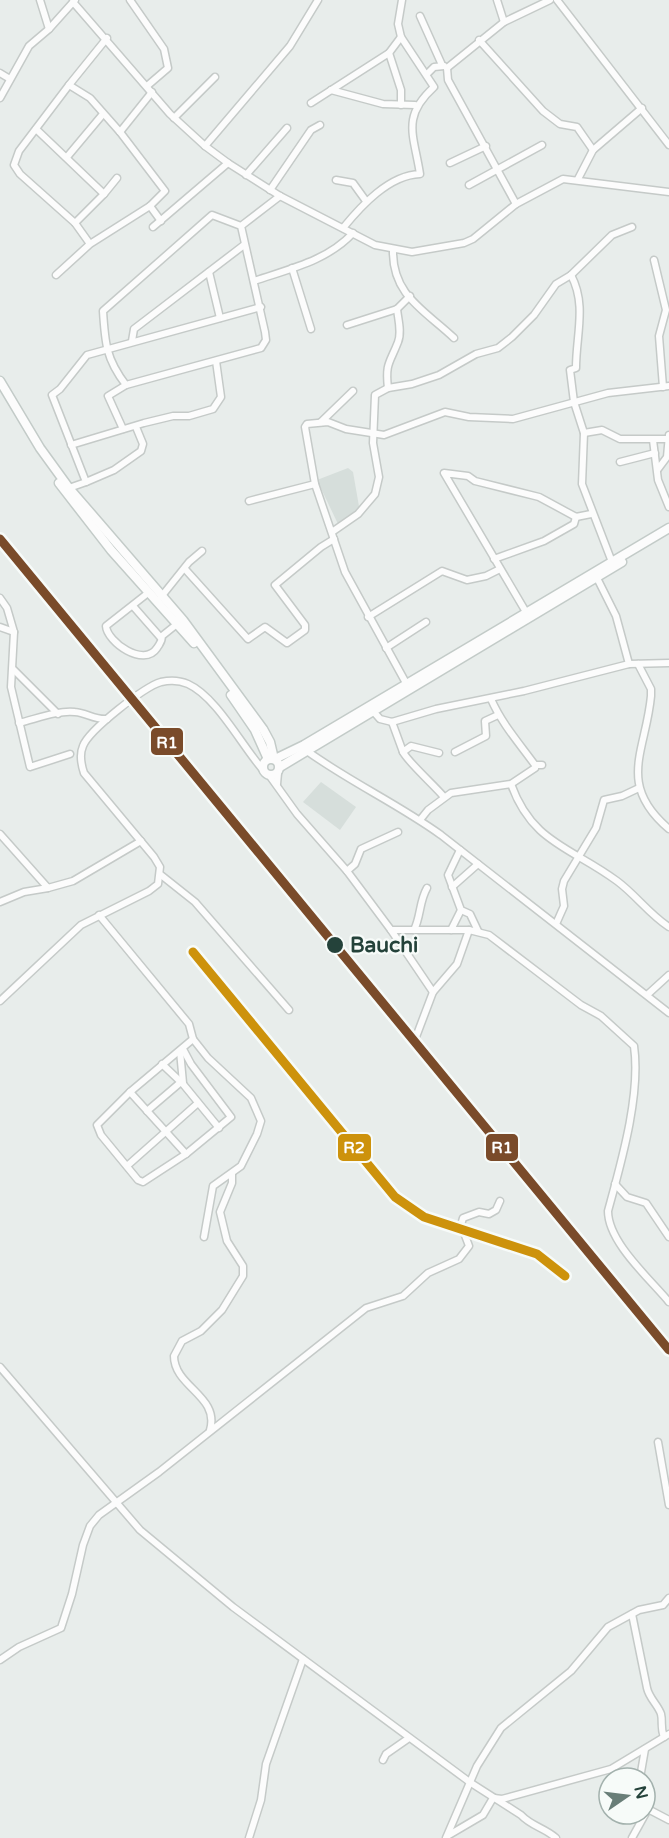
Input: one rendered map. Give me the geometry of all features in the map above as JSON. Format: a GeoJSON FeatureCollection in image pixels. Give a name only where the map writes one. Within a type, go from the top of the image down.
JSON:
{"type":"FeatureCollection","features":[{"type":"Feature","properties":{"kind":"street"},"geometry":{"type":"LineString","coordinates":[[40,0],[49,29]]}},
{"type":"Feature","properties":{"kind":"street"},"geometry":{"type":"LineString","coordinates":[[130,0],[164,49],[168,68],[147,86]]}},
{"type":"Feature","properties":{"kind":"street"},"geometry":{"type":"LineString","coordinates":[[206,146],[290,46],[318,0]]}},
{"type":"Feature","properties":{"kind":"street"},"geometry":{"type":"LineString","coordinates":[[402,0],[399,24],[401,37],[421,68],[428,73],[434,87],[415,105],[412,133],[420,174]]}},
{"type":"Feature","properties":{"kind":"street"},"geometry":{"type":"LineString","coordinates":[[497,0],[504,22]]}},
{"type":"Feature","properties":{"kind":"street"},"geometry":{"type":"LineString","coordinates":[[428,73],[444,66],[504,22],[550,0]]}},
{"type":"Feature","properties":{"kind":"street"},"geometry":{"type":"LineString","coordinates":[[557,0],[669,143]]}},
{"type":"Feature","properties":{"kind":"street"},"geometry":{"type":"LineString","coordinates":[[0,98],[29,46],[49,29],[74,1],[174,118],[206,146],[280,196],[375,245],[411,252],[464,243],[473,239],[516,204],[563,179],[578,179],[669,192]]}},
{"type":"Feature","properties":{"kind":"street"},"geometry":{"type":"LineString","coordinates":[[420,16],[444,66],[448,80],[516,204]]}},
{"type":"Feature","properties":{"kind":"street"},"geometry":{"type":"LineString","coordinates":[[311,103],[389,53],[401,37]]}},
{"type":"Feature","properties":{"kind":"street"},"geometry":{"type":"LineString","coordinates":[[90,244],[75,223],[20,174],[14,165],[15,158],[36,129],[107,38]]}},
{"type":"Feature","properties":{"kind":"street"},"geometry":{"type":"LineString","coordinates":[[479,40],[491,56],[526,89],[543,111],[560,124],[577,127],[593,150]]}},
{"type":"Feature","properties":{"kind":"street"},"geometry":{"type":"LineString","coordinates":[[389,53],[402,90],[401,105]]}},
{"type":"Feature","properties":{"kind":"street"},"geometry":{"type":"LineString","coordinates":[[0,73],[10,79]]}},
{"type":"Feature","properties":{"kind":"street"},"geometry":{"type":"LineString","coordinates":[[174,118],[194,101],[215,77]]}},
{"type":"Feature","properties":{"kind":"street"},"geometry":{"type":"LineString","coordinates":[[56,275],[90,244],[164,195],[164,188],[120,132],[84,93],[69,85]]}},
{"type":"Feature","properties":{"kind":"street"},"geometry":{"type":"LineString","coordinates":[[331,90],[349,97],[415,105]]}},
{"type":"Feature","properties":{"kind":"street"},"geometry":{"type":"LineString","coordinates":[[120,132],[152,92]]}},
{"type":"Feature","properties":{"kind":"street"},"geometry":{"type":"LineString","coordinates":[[578,179],[593,150],[642,108]]}},
{"type":"Feature","properties":{"kind":"street"},"geometry":{"type":"LineString","coordinates":[[67,157],[104,114]]}},
{"type":"Feature","properties":{"kind":"street"},"geometry":{"type":"LineString","coordinates":[[270,190],[311,130],[320,125]]}},
{"type":"Feature","properties":{"kind":"street"},"geometry":{"type":"LineString","coordinates":[[246,175],[287,128]]}},
{"type":"Feature","properties":{"kind":"street"},"geometry":{"type":"LineString","coordinates":[[36,129],[104,194]]}},
{"type":"Feature","properties":{"kind":"street"},"geometry":{"type":"LineString","coordinates":[[470,185],[543,145]]}},
{"type":"Feature","properties":{"kind":"street"},"geometry":{"type":"LineString","coordinates":[[450,163],[486,146]]}},
{"type":"Feature","properties":{"kind":"street"},"geometry":{"type":"LineString","coordinates":[[153,227],[228,163]]}},
{"type":"Feature","properties":{"kind":"street"},"geometry":{"type":"LineString","coordinates":[[343,228],[366,201],[394,183],[428,171]]}},
{"type":"Feature","properties":{"kind":"street"},"geometry":{"type":"LineString","coordinates":[[75,223],[117,178]]}},
{"type":"Feature","properties":{"kind":"street"},"geometry":{"type":"LineString","coordinates":[[336,180],[353,183],[366,201]]}},
{"type":"Feature","properties":{"kind":"street"},"geometry":{"type":"LineString","coordinates":[[241,226],[280,196]]}},
{"type":"Feature","properties":{"kind":"street"},"geometry":{"type":"LineString","coordinates":[[150,206],[160,221]]}},
{"type":"Feature","properties":{"kind":"street"},"geometry":{"type":"LineString","coordinates":[[126,385],[115,371],[105,350],[103,311],[212,215],[241,226]]}},
{"type":"Feature","properties":{"kind":"street"},"geometry":{"type":"LineString","coordinates":[[123,429],[108,396],[126,385],[261,348],[266,340],[261,307],[241,226]]}},
{"type":"Feature","properties":{"kind":"street"},"geometry":{"type":"LineString","coordinates":[[185,569],[248,639],[265,627],[287,644],[305,630],[305,625],[275,585],[358,514],[375,494],[379,477],[374,443],[375,395],[388,388],[412,384],[439,375],[476,354],[498,348],[512,338],[534,315],[556,284],[571,275],[612,235],[632,227]]}},
{"type":"Feature","properties":{"kind":"street"},"geometry":{"type":"LineString","coordinates":[[254,281],[339,248],[353,233]]}},
{"type":"Feature","properties":{"kind":"street"},"geometry":{"type":"LineString","coordinates":[[132,341],[134,329],[244,245]]}},
{"type":"Feature","properties":{"kind":"street"},"geometry":{"type":"LineString","coordinates":[[393,250],[395,271],[400,284],[422,314],[454,338]]}},
{"type":"Feature","properties":{"kind":"street"},"geometry":{"type":"LineString","coordinates":[[406,683],[350,584],[315,484],[305,427],[307,424],[321,422],[375,435],[398,432],[445,412],[469,417],[513,419],[608,393],[667,386],[659,336],[666,310],[666,300],[654,260]]}},
{"type":"Feature","properties":{"kind":"street"},"geometry":{"type":"LineString","coordinates":[[292,268],[310,330]]}},
{"type":"Feature","properties":{"kind":"street"},"geometry":{"type":"LineString","coordinates":[[209,272],[220,318]]}},
{"type":"Feature","properties":{"kind":"street"},"geometry":{"type":"LineString","coordinates":[[571,275],[578,289],[581,315],[576,368],[570,370],[574,402],[584,433],[582,484],[591,514],[612,562]]}},
{"type":"Feature","properties":{"kind":"street"},"geometry":{"type":"LineString","coordinates":[[347,326],[397,309],[410,296]]}},
{"type":"Feature","properties":{"kind":"street"},"geometry":{"type":"LineString","coordinates":[[86,482],[52,395],[87,355],[261,307]]}},
{"type":"Feature","properties":{"kind":"street"},"geometry":{"type":"LineString","coordinates":[[388,388],[387,368],[390,356],[399,341],[397,309]]}},
{"type":"Feature","properties":{"kind":"street"},"geometry":{"type":"LineString","coordinates":[[71,445],[173,416],[189,416],[213,409],[221,397],[216,361]]}},
{"type":"Feature","properties":{"kind":"street"},"geometry":{"type":"LineString","coordinates":[[0,381],[64,485],[183,620],[263,729],[270,742],[277,785],[297,814],[347,871],[391,930],[433,993]]}},
{"type":"Feature","properties":{"kind":"street"},"geometry":{"type":"LineString","coordinates":[[321,422],[353,391]]}},
{"type":"Feature","properties":{"kind":"street"},"geometry":{"type":"LineString","coordinates":[[0,392],[64,485],[148,593],[191,640],[249,721],[272,765]]}},
{"type":"Feature","properties":{"kind":"street"},"geometry":{"type":"LineString","coordinates":[[64,485],[86,482],[114,470],[141,451],[143,444],[136,426]]}},
{"type":"Feature","properties":{"kind":"street"},"geometry":{"type":"LineString","coordinates":[[584,433],[602,430],[620,439],[653,440],[668,437],[667,457],[658,468]]}},
{"type":"Feature","properties":{"kind":"street"},"geometry":{"type":"LineString","coordinates":[[653,440],[658,480],[669,507]]}},
{"type":"Feature","properties":{"kind":"street"},"geometry":{"type":"LineString","coordinates":[[620,462],[655,453]]}},
{"type":"Feature","properties":{"kind":"street"},"geometry":{"type":"LineString","coordinates":[[526,612],[444,473],[468,476],[475,482],[539,497],[576,517],[591,514]]}},
{"type":"Feature","properties":{"kind":"street"},"geometry":{"type":"LineString","coordinates":[[249,501],[315,484]]}},
{"type":"Feature","properties":{"kind":"street"},"geometry":{"type":"LineString","coordinates":[[494,559],[544,541],[574,524],[576,517]]}},
{"type":"Feature","properties":{"kind":"street"},"geometry":{"type":"LineString","coordinates":[[272,765],[669,528]]}},
{"type":"Feature","properties":{"kind":"street"},"geometry":{"type":"LineString","coordinates":[[272,765],[307,751],[669,534]]}},
{"type":"Feature","properties":{"kind":"street"},"geometry":{"type":"LineString","coordinates":[[161,597],[202,551]]}},
{"type":"Feature","properties":{"kind":"street"},"geometry":{"type":"LineString","coordinates":[[368,617],[442,572],[467,580],[486,576],[500,568]]}},
{"type":"Feature","properties":{"kind":"street"},"geometry":{"type":"LineString","coordinates":[[597,578],[616,616],[629,664]]}},
{"type":"Feature","properties":{"kind":"street"},"geometry":{"type":"LineString","coordinates":[[148,593],[106,626],[109,634],[129,652],[147,657],[153,655],[162,641],[161,638],[177,624]]}},
{"type":"Feature","properties":{"kind":"street"},"geometry":{"type":"LineString","coordinates":[[0,598],[7,608],[14,632],[14,670],[11,687],[30,767],[70,754]]}},
{"type":"Feature","properties":{"kind":"street"},"geometry":{"type":"LineString","coordinates":[[133,606],[161,638]]}},
{"type":"Feature","properties":{"kind":"street"},"geometry":{"type":"LineString","coordinates":[[386,648],[426,622]]}},
{"type":"Feature","properties":{"kind":"street"},"geometry":{"type":"LineString","coordinates":[[0,627],[14,632]]}},
{"type":"Feature","properties":{"kind":"street"},"geometry":{"type":"LineString","coordinates":[[373,711],[380,719],[392,722],[436,709],[491,699],[629,664],[669,663]]}},
{"type":"Feature","properties":{"kind":"street"},"geometry":{"type":"LineString","coordinates":[[638,664],[651,689],[637,767],[639,788],[648,806],[667,826]]}},
{"type":"Feature","properties":{"kind":"street"},"geometry":{"type":"LineString","coordinates":[[14,670],[58,714]]}},
{"type":"Feature","properties":{"kind":"street"},"geometry":{"type":"LineString","coordinates":[[0,1001],[81,925],[149,891],[158,884],[161,875],[160,867],[84,773],[81,765],[82,747],[88,736],[107,719],[155,684],[180,681],[199,691],[253,753],[272,765]]}},
{"type":"Feature","properties":{"kind":"street"},"geometry":{"type":"LineString","coordinates":[[420,820],[444,797],[460,791],[511,784],[539,766],[535,765],[498,715],[491,699]]}},
{"type":"Feature","properties":{"kind":"street"},"geometry":{"type":"LineString","coordinates":[[19,723],[77,712],[94,720],[107,719]]}},
{"type":"Feature","properties":{"kind":"street"},"geometry":{"type":"LineString","coordinates":[[454,752],[486,736],[485,722],[498,715]]}},
{"type":"Feature","properties":{"kind":"street"},"geometry":{"type":"LineString","coordinates":[[392,722],[407,760],[417,766],[444,797]]}},
{"type":"Feature","properties":{"kind":"street"},"geometry":{"type":"LineString","coordinates":[[403,752],[411,746],[439,753]]}},
{"type":"Feature","properties":{"kind":"street"},"geometry":{"type":"LineString","coordinates":[[307,751],[340,775],[420,820],[669,1013]]}},
{"type":"Feature","properties":{"kind":"street"},"geometry":{"type":"LineString","coordinates":[[253,753],[272,765]]}},
{"type":"Feature","properties":{"kind":"street"},"geometry":{"type":"LineString","coordinates":[[511,784],[512,794],[532,823],[548,839],[619,883],[644,908],[669,927]]}},
{"type":"Feature","properties":{"kind":"street"},"geometry":{"type":"LineString","coordinates":[[556,924],[564,906],[562,889],[564,881],[576,857],[596,828],[604,800],[622,796],[639,788]]}},
{"type":"Feature","properties":{"kind":"street"},"geometry":{"type":"LineString","coordinates":[[347,871],[355,864],[361,849],[398,832]]}},
{"type":"Feature","properties":{"kind":"street"},"geometry":{"type":"LineString","coordinates":[[0,834],[48,888]]}},
{"type":"Feature","properties":{"kind":"street"},"geometry":{"type":"LineString","coordinates":[[0,902],[24,892],[73,881],[141,841]]}},
{"type":"Feature","properties":{"kind":"street"},"geometry":{"type":"LineString","coordinates":[[460,850],[448,875],[461,910],[470,914],[478,931]]}},
{"type":"Feature","properties":{"kind":"street"},"geometry":{"type":"LineString","coordinates":[[452,887],[478,864]]}},
{"type":"Feature","properties":{"kind":"street"},"geometry":{"type":"LineString","coordinates":[[161,875],[195,902],[289,1010]]}},
{"type":"Feature","properties":{"kind":"street"},"geometry":{"type":"LineString","coordinates":[[414,930],[420,917],[422,896],[427,888]]}},
{"type":"Feature","properties":{"kind":"street"},"geometry":{"type":"LineString","coordinates":[[451,930],[461,910]]}},
{"type":"Feature","properties":{"kind":"street"},"geometry":{"type":"LineString","coordinates":[[99,915],[189,1024],[193,1039],[208,1058],[251,1098],[259,1115],[260,1126],[241,1166],[213,1186],[204,1237]]}},
{"type":"Feature","properties":{"kind":"street"},"geometry":{"type":"LineString","coordinates":[[391,930],[478,931],[501,942],[574,1000],[601,1016],[634,1046],[636,1064],[631,1110],[608,1211],[611,1232],[669,1302]]}},
{"type":"Feature","properties":{"kind":"street"},"geometry":{"type":"LineString","coordinates":[[416,1037],[433,993],[457,964],[469,930]]}},
{"type":"Feature","properties":{"kind":"street"},"geometry":{"type":"LineString","coordinates":[[646,995],[669,975]]}},
{"type":"Feature","properties":{"kind":"street"},"geometry":{"type":"LineString","coordinates":[[181,1050],[231,1117],[186,1154],[142,1182],[101,1135],[97,1125],[130,1092],[193,1039]]}},
{"type":"Feature","properties":{"kind":"street"},"geometry":{"type":"LineString","coordinates":[[181,1050],[182,1083]]}},
{"type":"Feature","properties":{"kind":"street"},"geometry":{"type":"LineString","coordinates":[[162,1064],[182,1083],[219,1128]]}},
{"type":"Feature","properties":{"kind":"street"},"geometry":{"type":"LineString","coordinates":[[147,1111],[182,1083]]}},
{"type":"Feature","properties":{"kind":"street"},"geometry":{"type":"LineString","coordinates":[[130,1092],[186,1154]]}},
{"type":"Feature","properties":{"kind":"street"},"geometry":{"type":"LineString","coordinates":[[127,1166],[198,1103]]}},
{"type":"Feature","properties":{"kind":"street"},"geometry":{"type":"LineString","coordinates":[[210,1431],[213,1419],[209,1406],[176,1368],[174,1356],[182,1341],[201,1331],[222,1310],[243,1276],[243,1266],[227,1241],[220,1212],[232,1183],[232,1174]]}},
{"type":"Feature","properties":{"kind":"street"},"geometry":{"type":"LineString","coordinates":[[615,1184],[627,1197],[646,1203],[669,1237]]}},
{"type":"Feature","properties":{"kind":"street"},"geometry":{"type":"LineString","coordinates":[[0,1660],[19,1647],[61,1628],[90,1526],[99,1515],[366,1308],[403,1296],[428,1273],[459,1259],[469,1246],[461,1225],[463,1218],[479,1212],[489,1215],[496,1210],[500,1201]]}},
{"type":"Feature","properties":{"kind":"street"},"geometry":{"type":"LineString","coordinates":[[0,1367],[115,1504],[140,1530],[233,1607],[409,1738],[471,1783],[521,1815],[528,1823],[545,1829],[556,1838]]}},
{"type":"Feature","properties":{"kind":"street"},"geometry":{"type":"LineString","coordinates":[[658,1442],[669,1505]]}},
{"type":"Feature","properties":{"kind":"street"},"geometry":{"type":"LineString","coordinates":[[447,1837],[477,1766],[501,1728],[571,1671],[602,1632],[618,1619],[663,1605],[669,1598]]}},
{"type":"Feature","properties":{"kind":"street"},"geometry":{"type":"LineString","coordinates":[[493,1798],[502,1799],[596,1774],[631,1759],[667,1736],[660,1729],[661,1714],[650,1699],[632,1614]]}},
{"type":"Feature","properties":{"kind":"street"},"geometry":{"type":"LineString","coordinates":[[249,1838],[261,1800],[261,1784],[266,1764],[303,1659]]}},
{"type":"Feature","properties":{"kind":"street"},"geometry":{"type":"LineString","coordinates":[[383,1760],[386,1754],[409,1738]]}},
{"type":"Feature","properties":{"kind":"street"},"geometry":{"type":"LineString","coordinates":[[642,1766],[645,1749]]}},
{"type":"Feature","properties":{"kind":"street"},"geometry":{"type":"LineString","coordinates":[[631,1759],[638,1766]]}},
{"type":"Feature","properties":{"kind":"street"},"geometry":{"type":"LineString","coordinates":[[447,1837],[483,1815],[493,1798]]}},
{"type":"Feature","properties":{"kind":"shaded area"},"geometry":{"type":"Polygon","coordinates":[[[348,468],[353,472],[360,512],[338,524],[317,480],[348,468]]]}},
{"type":"Feature","properties":{"kind":"shaded area"},"geometry":{"type":"Polygon","coordinates":[[[321,782],[356,807],[340,830],[303,802],[321,782]]]}},
{"type":"Feature","properties":{"kind":"transit line","name":"R1"},"geometry":{"type":"LineString","coordinates":[[0,539],[669,1350]]}},
{"type":"Feature","properties":{"kind":"transit line","name":"R2"},"geometry":{"type":"LineString","coordinates":[[193,952],[395,1197],[424,1217],[537,1254],[565,1276]]}},
{"type":"Feature","properties":{"kind":"place","name":"Bauchi"},"geometry":{"type":"Point","coordinates":[335,945]}}]}
